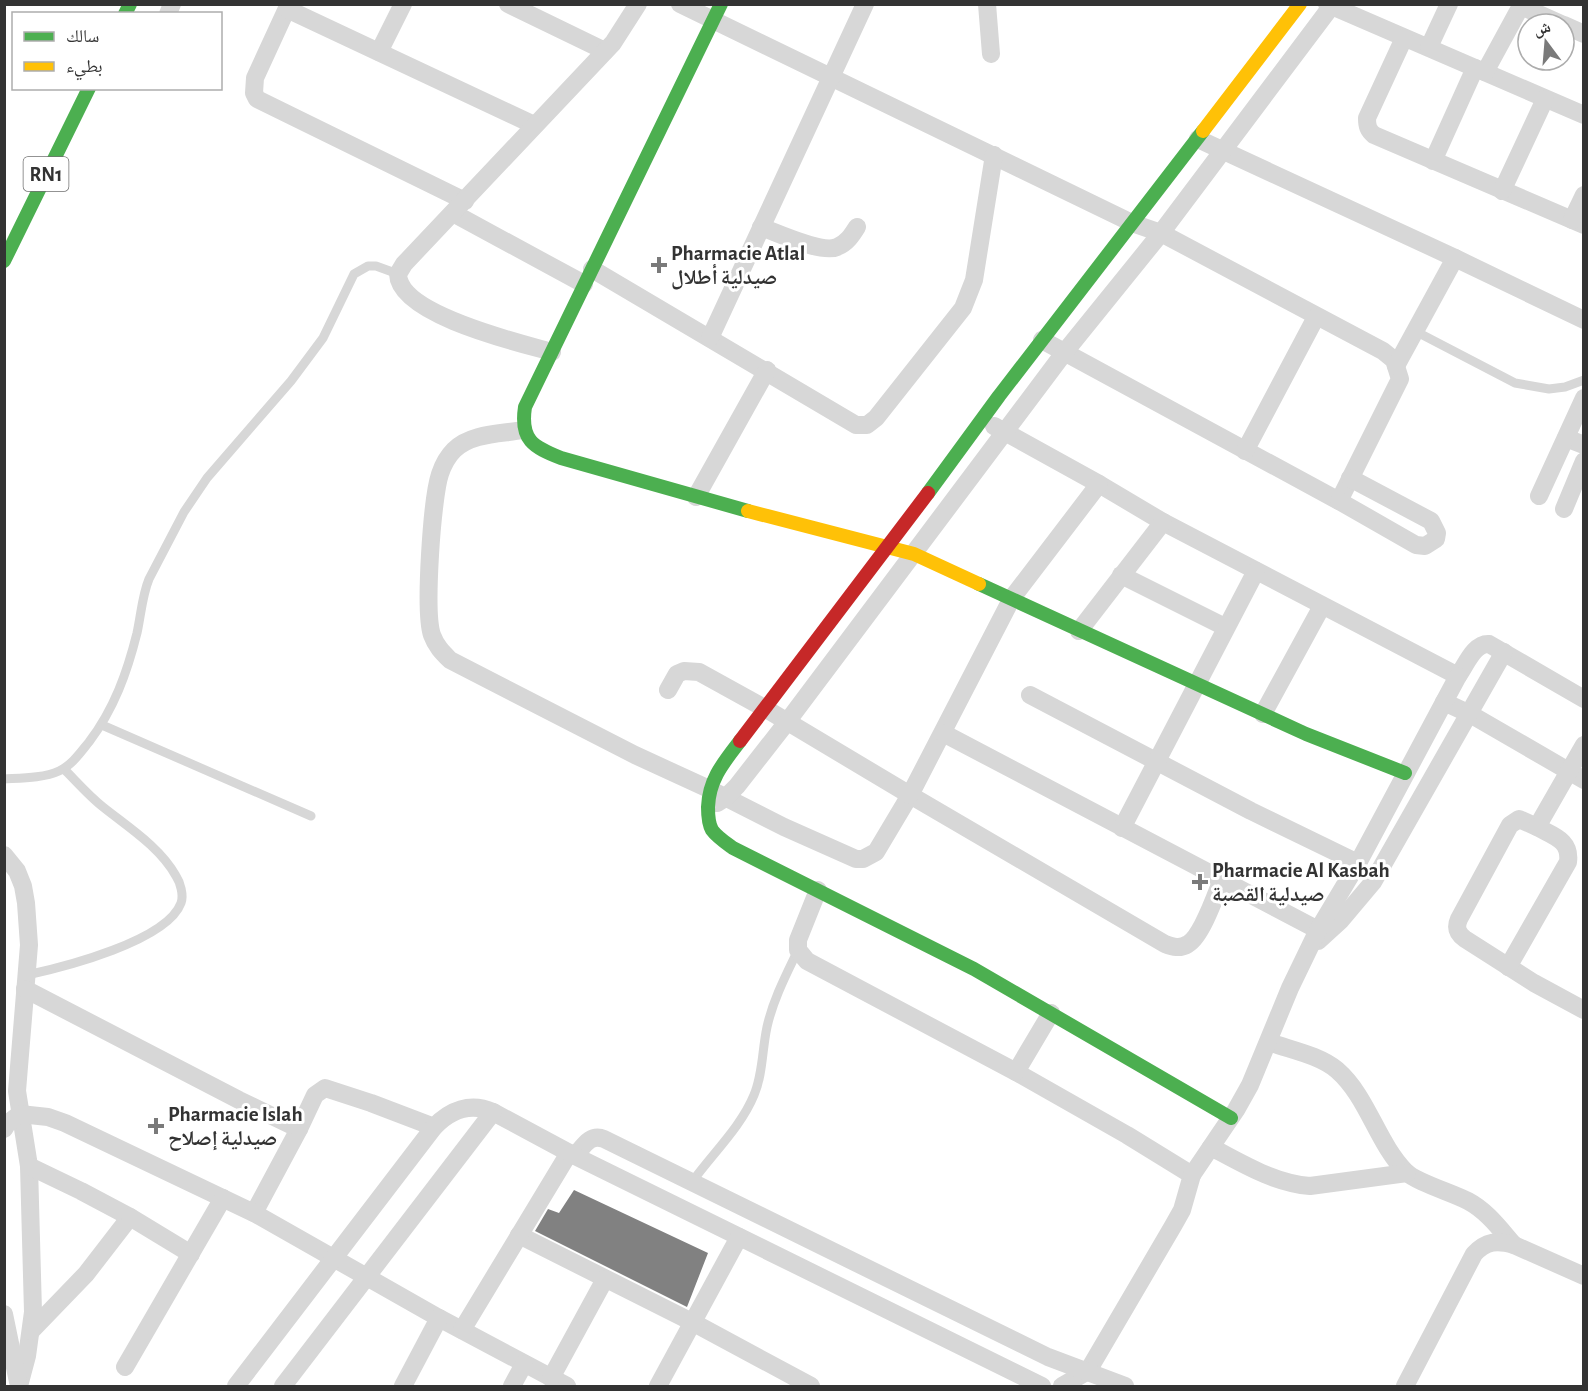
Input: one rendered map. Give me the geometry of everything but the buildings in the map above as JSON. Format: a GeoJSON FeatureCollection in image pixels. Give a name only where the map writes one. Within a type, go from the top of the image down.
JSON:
{"type":"FeatureCollection","features":[{"type":"Feature","properties":{"kind":"street"},"geometry":{"type":"LineString","coordinates":[[379,52],[403,4]]}},
{"type":"Feature","properties":{"kind":"street"},"geometry":{"type":"LineString","coordinates":[[508,4],[605,51]]}},
{"type":"Feature","properties":{"kind":"street"},"geometry":{"type":"LineString","coordinates":[[552,352],[464,327],[443,318],[405,290],[398,274],[404,264],[605,51],[621,32],[638,4]]}},
{"type":"Feature","properties":{"kind":"street"},"geometry":{"type":"LineString","coordinates":[[680,4],[717,12],[830,78],[1132,223],[1161,233],[1383,351],[1396,366],[1400,379],[1339,501]]}},
{"type":"Feature","properties":{"kind":"street"},"geometry":{"type":"LineString","coordinates":[[710,338],[865,4]]}},
{"type":"Feature","properties":{"kind":"street"},"geometry":{"type":"LineString","coordinates":[[987,4],[991,54]]}},
{"type":"Feature","properties":{"kind":"street"},"geometry":{"type":"LineString","coordinates":[[1231,1118],[974,969],[765,865],[726,843],[710,828],[706,815],[709,789],[717,771],[890,546],[1042,340],[1300,4]]}},
{"type":"Feature","properties":{"kind":"street"},"geometry":{"type":"LineString","coordinates":[[1429,47],[1449,4]]}},
{"type":"Feature","properties":{"kind":"street"},"geometry":{"type":"LineString","coordinates":[[707,808],[725,798],[788,722],[1064,353],[1223,152],[1330,5],[1584,116]]}},
{"type":"Feature","properties":{"kind":"street"},"geometry":{"type":"LineString","coordinates":[[1432,161],[1480,70],[1521,5],[1535,12]]}},
{"type":"Feature","properties":{"kind":"street"},"geometry":{"type":"LineString","coordinates":[[534,125],[288,7],[255,78],[254,93],[257,99],[588,276],[710,338],[856,424],[867,425],[876,418],[955,319],[969,296],[974,280],[994,155]]}},
{"type":"Feature","properties":{"kind":"street"},"geometry":{"type":"LineString","coordinates":[[717,12],[525,407],[522,420],[523,430],[530,442],[542,451],[696,497],[914,554],[1306,734],[1405,773]]}},
{"type":"Feature","properties":{"kind":"street"},"geometry":{"type":"LineString","coordinates":[[1404,38],[1367,118],[1367,125],[1374,135],[1502,192],[1578,222],[1584,195]]}},
{"type":"Feature","properties":{"kind":"street","name":"RN1"},"geometry":{"type":"LineString","coordinates":[[4,261],[88,90]]}},
{"type":"Feature","properties":{"kind":"street"},"geometry":{"type":"LineString","coordinates":[[1502,192],[1545,99]]}},
{"type":"Feature","properties":{"kind":"street"},"geometry":{"type":"LineString","coordinates":[[1198,139],[1584,320]]}},
{"type":"Feature","properties":{"kind":"street"},"geometry":{"type":"LineString","coordinates":[[761,228],[826,249],[837,247],[849,239],[857,227]]}},
{"type":"Feature","properties":{"kind":"street"},"geometry":{"type":"LineString","coordinates":[[1396,366],[1455,258]]}},
{"type":"Feature","properties":{"kind":"street"},"geometry":{"type":"LineString","coordinates":[[1245,452],[1316,317]]}},
{"type":"Feature","properties":{"kind":"street"},"geometry":{"type":"LineString","coordinates":[[1042,340],[1416,545],[1425,546],[1436,539],[1437,533],[1431,521],[1350,478]]}},
{"type":"Feature","properties":{"kind":"street"},"geometry":{"type":"LineString","coordinates":[[696,497],[767,370]]}},
{"type":"Feature","properties":{"kind":"street"},"geometry":{"type":"LineString","coordinates":[[1539,496],[1584,398]]}},
{"type":"Feature","properties":{"kind":"street"},"geometry":{"type":"LineString","coordinates":[[982,419],[1163,522],[1458,676]]}},
{"type":"Feature","properties":{"kind":"street"},"geometry":{"type":"LineString","coordinates":[[523,430],[482,436],[462,443],[445,461],[439,474],[434,498],[429,600],[431,632],[438,648],[450,660],[635,755],[846,855],[863,859],[876,852],[881,846],[943,733],[1012,598],[1099,484]]}},
{"type":"Feature","properties":{"kind":"street"},"geometry":{"type":"LineString","coordinates":[[1566,438],[1584,445]]}},
{"type":"Feature","properties":{"kind":"street"},"geometry":{"type":"LineString","coordinates":[[1564,509],[1584,461]]}},
{"type":"Feature","properties":{"kind":"street"},"geometry":{"type":"LineString","coordinates":[[1079,631],[1163,522]]}},
{"type":"Feature","properties":{"kind":"street"},"geometry":{"type":"LineString","coordinates":[[1122,828],[1256,571]]}},
{"type":"Feature","properties":{"kind":"street"},"geometry":{"type":"LineString","coordinates":[[1122,575],[1225,627]]}},
{"type":"Feature","properties":{"kind":"street"},"geometry":{"type":"LineString","coordinates":[[1263,714],[1322,606]]}},
{"type":"Feature","properties":{"kind":"street"},"geometry":{"type":"LineString","coordinates":[[1062,1386],[1088,1371],[1182,1210],[1192,1175],[1231,1118],[1250,1085],[1290,988],[1318,930],[1358,863],[1458,676],[1476,648],[1489,644],[1584,699]]}},
{"type":"Feature","properties":{"kind":"street"},"geometry":{"type":"LineString","coordinates":[[1310,948],[1341,920],[1373,882],[1504,652]]}},
{"type":"Feature","properties":{"kind":"street"},"geometry":{"type":"LineString","coordinates":[[668,690],[677,674],[699,672],[1175,948],[1188,945],[1198,934],[1222,879]]}},
{"type":"Feature","properties":{"kind":"street"},"geometry":{"type":"LineString","coordinates":[[1030,695],[1251,811],[1358,863]]}},
{"type":"Feature","properties":{"kind":"street"},"geometry":{"type":"LineString","coordinates":[[1444,702],[1470,714],[1576,775]]}},
{"type":"Feature","properties":{"kind":"street"},"geometry":{"type":"LineString","coordinates":[[943,733],[1318,930]]}},
{"type":"Feature","properties":{"kind":"street"},"geometry":{"type":"LineString","coordinates":[[1537,827],[1576,775],[1584,745]]}},
{"type":"Feature","properties":{"kind":"street"},"geometry":{"type":"LineString","coordinates":[[1508,967],[1568,862],[1569,851],[1565,843],[1523,820],[1513,822],[1457,923],[1460,935],[1508,967],[1581,1001]]}},
{"type":"Feature","properties":{"kind":"street"},"geometry":{"type":"LineString","coordinates":[[4,855],[17,871],[26,903],[29,945],[17,1091],[29,1166],[33,1312],[19,1386]]}},
{"type":"Feature","properties":{"kind":"street"},"geometry":{"type":"LineString","coordinates":[[818,890],[798,940],[798,950],[807,961],[1016,1072],[1128,1135],[1192,1175]]}},
{"type":"Feature","properties":{"kind":"street"},"geometry":{"type":"LineString","coordinates":[[26,982],[239,1100],[299,1129]]}},
{"type":"Feature","properties":{"kind":"street"},"geometry":{"type":"LineString","coordinates":[[1016,1072],[1051,1013]]}},
{"type":"Feature","properties":{"kind":"street"},"geometry":{"type":"LineString","coordinates":[[1269,1042],[1310,1056],[1337,1070],[1347,1081],[1407,1173],[1468,1201],[1480,1209],[1514,1245]]}},
{"type":"Feature","properties":{"kind":"street"},"geometry":{"type":"LineString","coordinates":[[254,1213],[315,1095],[326,1089],[371,1102],[434,1127]]}},
{"type":"Feature","properties":{"kind":"street"},"geometry":{"type":"LineString","coordinates":[[236,1386],[434,1127],[450,1113],[459,1109],[476,1107],[494,1112],[572,1155],[1042,1386]]}},
{"type":"Feature","properties":{"kind":"street"},"geometry":{"type":"LineString","coordinates":[[283,1386],[494,1112]]}},
{"type":"Feature","properties":{"kind":"street"},"geometry":{"type":"LineString","coordinates":[[4,1129],[20,1113],[32,1113],[56,1119],[254,1213],[439,1318],[559,1382],[605,1279]]}},
{"type":"Feature","properties":{"kind":"street"},"geometry":{"type":"LineString","coordinates":[[462,1330],[519,1235],[572,1155],[598,1136],[1048,1357],[1125,1386]]}},
{"type":"Feature","properties":{"kind":"street"},"geometry":{"type":"LineString","coordinates":[[1211,1147],[1251,1169],[1295,1185],[1310,1186],[1407,1173]]}},
{"type":"Feature","properties":{"kind":"street"},"geometry":{"type":"LineString","coordinates":[[29,1166],[130,1217],[190,1254]]}},
{"type":"Feature","properties":{"kind":"street"},"geometry":{"type":"LineString","coordinates":[[678,1207],[692,1182]]}},
{"type":"Feature","properties":{"kind":"street"},"geometry":{"type":"LineString","coordinates":[[125,1368],[223,1198]]}},
{"type":"Feature","properties":{"kind":"street"},"geometry":{"type":"LineString","coordinates":[[31,1331],[86,1274],[130,1217]]}},
{"type":"Feature","properties":{"kind":"street"},"geometry":{"type":"LineString","coordinates":[[519,1235],[694,1323],[811,1386]]}},
{"type":"Feature","properties":{"kind":"street"},"geometry":{"type":"LineString","coordinates":[[658,1386],[739,1237]]}},
{"type":"Feature","properties":{"kind":"street"},"geometry":{"type":"LineString","coordinates":[[1405,1386],[1474,1254],[1480,1248],[1493,1242],[1514,1245],[1584,1276]]}},
{"type":"Feature","properties":{"kind":"street"},"geometry":{"type":"LineString","coordinates":[[4,1314],[19,1386]]}},
{"type":"Feature","properties":{"kind":"street"},"geometry":{"type":"LineString","coordinates":[[404,1386],[439,1318]]}},
{"type":"Feature","properties":{"kind":"street"},"geometry":{"type":"LineString","coordinates":[[512,1386],[524,1364]]}},
{"type":"Feature","properties":{"kind":"lane"},"geometry":{"type":"LineString","coordinates":[[4,779],[49,774],[64,769],[77,757],[102,725],[122,684],[149,579],[196,494],[242,435],[304,364],[328,329],[354,274],[368,266],[376,266],[398,274]]}},
{"type":"Feature","properties":{"kind":"lane"},"geometry":{"type":"LineString","coordinates":[[1415,331],[1515,383],[1549,389],[1565,387],[1584,380]]}},
{"type":"Feature","properties":{"kind":"lane"},"geometry":{"type":"LineString","coordinates":[[102,725],[311,816]]}},
{"type":"Feature","properties":{"kind":"lane"},"geometry":{"type":"LineString","coordinates":[[26,982],[117,949],[149,933],[168,920],[182,903],[177,877],[164,861],[141,836],[101,805],[64,769]]}},
{"type":"Feature","properties":{"kind":"lane"},"geometry":{"type":"LineString","coordinates":[[692,1182],[735,1127],[753,1096],[760,1076],[772,1007],[798,950]]}},
{"type":"Feature","properties":{"kind":"traffic: fast"},"geometry":{"type":"LineString","coordinates":[[126,12],[130,4]]}},
{"type":"Feature","properties":{"kind":"traffic: fast"},"geometry":{"type":"LineString","coordinates":[[721,4],[525,407],[524,418],[527,435],[531,441],[551,454],[748,511]]}},
{"type":"Feature","properties":{"kind":"traffic: fast"},"geometry":{"type":"LineString","coordinates":[[4,261],[88,90]]}},
{"type":"Feature","properties":{"kind":"traffic: fast"},"geometry":{"type":"LineString","coordinates":[[928,493],[999,396],[1203,131]]}},
{"type":"Feature","properties":{"kind":"traffic: fast"},"geometry":{"type":"LineString","coordinates":[[979,584],[1306,734],[1405,773]]}},
{"type":"Feature","properties":{"kind":"traffic: fast"},"geometry":{"type":"LineString","coordinates":[[740,741],[718,771],[709,797],[708,813],[712,830],[725,842],[974,969],[1231,1118]]}},
{"type":"Feature","properties":{"kind":"traffic: slow"},"geometry":{"type":"LineString","coordinates":[[1203,131],[1300,4]]}},
{"type":"Feature","properties":{"kind":"traffic: slow"},"geometry":{"type":"LineString","coordinates":[[748,511],[914,554],[979,584]]}},
{"type":"Feature","properties":{"kind":"traffic: jam"},"geometry":{"type":"LineString","coordinates":[[740,741],[928,493]]}},
{"type":"Feature","properties":{"kind":"place","name":"Pharmacie Atlal صيدلية أطلال"},"geometry":{"type":"Point","coordinates":[659,265]}},
{"type":"Feature","properties":{"kind":"place","name":"Pharmacie Al Kasbah صيدلية القصبة"},"geometry":{"type":"Point","coordinates":[1200,882]}},
{"type":"Feature","properties":{"kind":"place","name":"Pharmacie Islah صيدلية إصلاح"},"geometry":{"type":"Point","coordinates":[156,1126]}}]}
